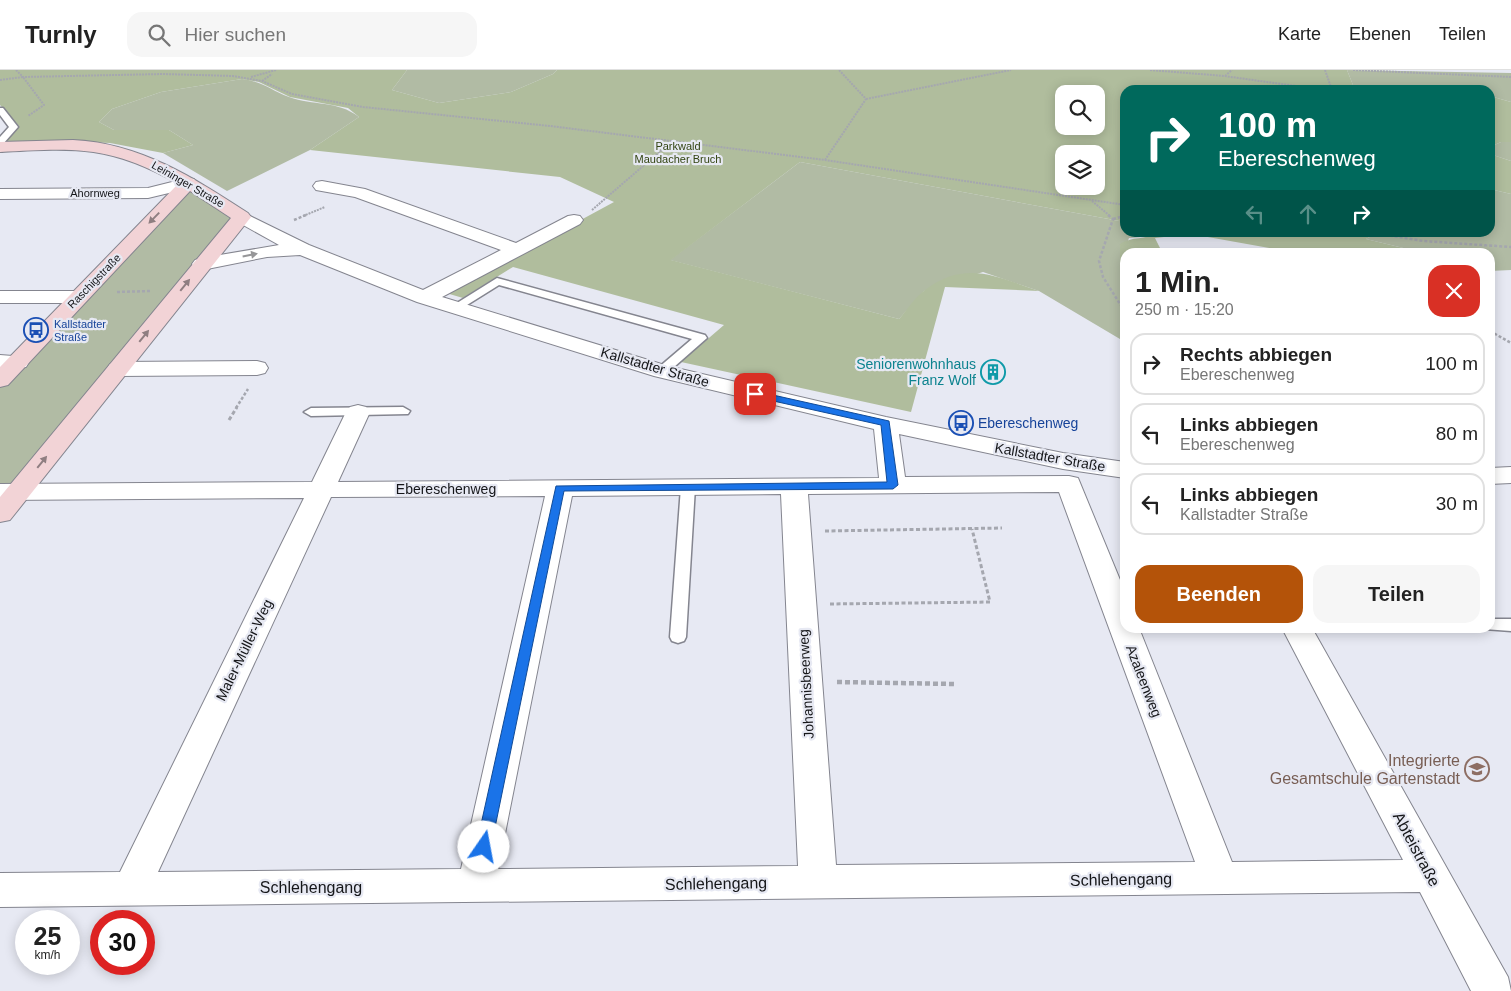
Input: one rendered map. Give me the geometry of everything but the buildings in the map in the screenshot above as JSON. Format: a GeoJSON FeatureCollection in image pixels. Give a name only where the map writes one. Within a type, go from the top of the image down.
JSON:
{"type":"FeatureCollection","features":[{"type":"Feature","properties":{"kind":"street","name":"Leininger Straße"},"geometry":{"type":"LineString","coordinates":[[0,147],[95,146],[118,151],[164,168],[242,217]]}},
{"type":"Feature","properties":{"kind":"street","name":"Leininger Straße"},"geometry":{"type":"LineString","coordinates":[[0,156],[104,149]]}},
{"type":"Feature","properties":{"kind":"street","name":"Ahornweg"},"geometry":{"type":"LineString","coordinates":[[0,194],[148,193],[188,182]]}},
{"type":"Feature","properties":{"kind":"street","name":"Raschigstraße"},"geometry":{"type":"LineString","coordinates":[[0,380],[9,362],[83,291],[188,182]]}},
{"type":"Feature","properties":{"kind":"street"},"geometry":{"type":"LineString","coordinates":[[322,186],[359,193],[516,249]]}},
{"type":"Feature","properties":{"kind":"street"},"geometry":{"type":"LineString","coordinates":[[0,514],[9,492],[118,369],[242,217]]}},
{"type":"Feature","properties":{"kind":"street","name":"Kallstadter Straße"},"geometry":{"type":"LineString","coordinates":[[242,217],[302,249],[424,298],[662,371],[886,424],[1063,461],[1120,469]]}},
{"type":"Feature","properties":{"kind":"street"},"geometry":{"type":"LineString","coordinates":[[424,298],[574,220]]}},
{"type":"Feature","properties":{"kind":"street","name":"Kallstadter Straße"},"geometry":{"type":"LineString","coordinates":[[202,264],[267,251],[302,249]]}},
{"type":"Feature","properties":{"kind":"street"},"geometry":{"type":"LineString","coordinates":[[0,297],[83,291]]}},
{"type":"Feature","properties":{"kind":"street"},"geometry":{"type":"LineString","coordinates":[[118,369],[257,368]]}},
{"type":"Feature","properties":{"kind":"street","name":"Maler-Müller-Weg"},"geometry":{"type":"LineString","coordinates":[[131,888],[358,412]]}},
{"type":"Feature","properties":{"kind":"street"},"geometry":{"type":"LineString","coordinates":[[886,424],[893,485]]}},
{"type":"Feature","properties":{"kind":"street"},"geometry":{"type":"LineString","coordinates":[[1495,476],[1511,476]]}},
{"type":"Feature","properties":{"kind":"street","name":"Ebereschenweg"},"geometry":{"type":"LineString","coordinates":[[9,492],[1069,484]]}},
{"type":"Feature","properties":{"kind":"street","name":"Azaleenweg"},"geometry":{"type":"LineString","coordinates":[[1069,484],[1120,617]]}},
{"type":"Feature","properties":{"kind":"street","name":"Johannisbeerweg"},"geometry":{"type":"LineString","coordinates":[[794,486],[818,882]]}},
{"type":"Feature","properties":{"kind":"street"},"geometry":{"type":"LineString","coordinates":[[476,885],[560,488]]}},
{"type":"Feature","properties":{"kind":"street","name":"Azaleenweg"},"geometry":{"type":"LineString","coordinates":[[1126,633],[1220,878]]}},
{"type":"Feature","properties":{"kind":"street","name":"Abteistraße"},"geometry":{"type":"LineString","coordinates":[[1300,633],[1493,991]]}},
{"type":"Feature","properties":{"kind":"street","name":"Schlehengang"},"geometry":{"type":"LineString","coordinates":[[0,890],[1432,876]]}},
{"type":"Feature","properties":{"kind":"lane"},"geometry":{"type":"LineString","coordinates":[[0,110],[14,127],[0,142]]}},
{"type":"Feature","properties":{"kind":"lane"},"geometry":{"type":"LineString","coordinates":[[455,308],[497,281],[701,338],[662,371]]}},
{"type":"Feature","properties":{"kind":"lane"},"geometry":{"type":"LineString","coordinates":[[311,412],[403,411]]}},
{"type":"Feature","properties":{"kind":"lane"},"geometry":{"type":"LineString","coordinates":[[678,637],[688,487]]}},
{"type":"Feature","properties":{"kind":"lane"},"geometry":{"type":"LineString","coordinates":[[1495,625],[1511,624]]}},
{"type":"Feature","properties":{"kind":"path"},"geometry":{"type":"LineString","coordinates":[[14,127],[44,104],[16,70]]}},
{"type":"Feature","properties":{"kind":"path"},"geometry":{"type":"LineString","coordinates":[[158,70],[163,74]]}},
{"type":"Feature","properties":{"kind":"path"},"geometry":{"type":"LineString","coordinates":[[839,70],[866,100]]}},
{"type":"Feature","properties":{"kind":"path"},"geometry":{"type":"LineString","coordinates":[[825,160],[866,100],[1011,70]]}},
{"type":"Feature","properties":{"kind":"path"},"geometry":{"type":"LineString","coordinates":[[1150,70],[1224,76],[1289,85]]}},
{"type":"Feature","properties":{"kind":"path"},"geometry":{"type":"LineString","coordinates":[[1224,76],[1232,70]]}},
{"type":"Feature","properties":{"kind":"path"},"geometry":{"type":"LineString","coordinates":[[1325,70],[1330,85]]}},
{"type":"Feature","properties":{"kind":"path"},"geometry":{"type":"LineString","coordinates":[[1353,70],[1511,76]]}},
{"type":"Feature","properties":{"kind":"path"},"geometry":{"type":"LineString","coordinates":[[248,78],[275,71]]}},
{"type":"Feature","properties":{"kind":"path"},"geometry":{"type":"LineString","coordinates":[[262,81],[275,71]]}},
{"type":"Feature","properties":{"kind":"path"},"geometry":{"type":"LineString","coordinates":[[0,80],[163,74],[248,78],[262,81],[292,94],[363,107],[550,126],[825,160],[1120,204]]}},
{"type":"Feature","properties":{"kind":"path"},"geometry":{"type":"LineString","coordinates":[[574,220],[598,206],[671,142]]}},
{"type":"Feature","properties":{"kind":"path"},"geometry":{"type":"LineString","coordinates":[[1092,200],[1113,219]]}},
{"type":"Feature","properties":{"kind":"path"},"geometry":{"type":"LineString","coordinates":[[1113,219],[1120,217]]}},
{"type":"Feature","properties":{"kind":"path"},"geometry":{"type":"LineString","coordinates":[[1113,219],[1099,261],[1103,277],[1120,304]]}},
{"type":"Feature","properties":{"kind":"path"},"geometry":{"type":"LineString","coordinates":[[1399,237],[1423,241],[1511,247]]}},
{"type":"Feature","properties":{"kind":"path"},"geometry":{"type":"LineString","coordinates":[[83,291],[100,286],[94,292],[168,291],[163,298],[175,297]]}},
{"type":"Feature","properties":{"kind":"path"},"geometry":{"type":"LineString","coordinates":[[1495,334],[1511,343]]}},
{"type":"Feature","properties":{"kind":"path"},"geometry":{"type":"LineString","coordinates":[[229,420],[258,374],[257,368]]}},
{"type":"Feature","properties":{"kind":"path"},"geometry":{"type":"LineString","coordinates":[[797,531],[1002,528]]}},
{"type":"Feature","properties":{"kind":"path"},"geometry":{"type":"LineString","coordinates":[[802,604],[990,602],[972,529]]}},
{"type":"Feature","properties":{"kind":"path"},"geometry":{"type":"LineString","coordinates":[[806,682],[954,684]]}},
{"type":"Feature","properties":{"kind":"green space","name":"Parkwald Maudacher Bruch"},"geometry":{"type":"Polygon","coordinates":[[[0,70],[407,70],[392,90],[439,103],[511,92],[553,74],[557,70],[1347,70],[1353,85],[1120,85],[1120,221],[800,162],[671,260],[899,319],[921,293],[954,275],[968,273],[995,276],[1039,291],[945,287],[911,412],[681,362],[724,325],[513,267],[463,298],[446,293],[614,202],[560,177],[310,150],[359,117],[348,108],[290,97],[259,82],[242,79],[161,92],[112,109],[99,122],[114,130],[169,130],[193,145],[163,153],[110,143],[68,141],[2,146],[19,126],[0,105],[0,70]]]}},
{"type":"Feature","properties":{"kind":"green space"},"geometry":{"type":"Polygon","coordinates":[[[407,70],[557,70],[553,74],[511,92],[439,103],[392,90],[407,70]]]}},
{"type":"Feature","properties":{"kind":"green space"},"geometry":{"type":"Polygon","coordinates":[[[1347,70],[1511,73],[1511,102],[1495,97],[1495,85],[1353,85],[1347,70]]]}},
{"type":"Feature","properties":{"kind":"green space"},"geometry":{"type":"Polygon","coordinates":[[[242,79],[267,86],[298,100],[342,108],[359,117],[310,150],[227,191],[163,153],[193,145],[169,130],[114,130],[99,122],[112,109],[161,92],[242,79]]]}},
{"type":"Feature","properties":{"kind":"green space"},"geometry":{"type":"Polygon","coordinates":[[[1495,97],[1511,102],[1511,142],[1501,142],[1495,145],[1495,97]]]}},
{"type":"Feature","properties":{"kind":"green space"},"geometry":{"type":"Polygon","coordinates":[[[1501,142],[1511,142],[1511,161],[1495,156],[1495,145],[1501,142]]]}},
{"type":"Feature","properties":{"kind":"green space"},"geometry":{"type":"Polygon","coordinates":[[[1495,156],[1511,161],[1511,194],[1495,190],[1495,156]]]}},
{"type":"Feature","properties":{"kind":"green space"},"geometry":{"type":"Polygon","coordinates":[[[800,162],[1120,221],[1120,237],[1140,237],[1129,238],[1125,248],[1120,248],[1120,339],[1039,291],[983,272],[924,291],[899,319],[670,260],[800,162]]]}},
{"type":"Feature","properties":{"kind":"green space"},"geometry":{"type":"Polygon","coordinates":[[[188,183],[242,217],[0,514],[0,380],[188,183]]]}},
{"type":"Feature","properties":{"kind":"green space"},"geometry":{"type":"Polygon","coordinates":[[[1495,190],[1511,194],[1511,270],[1495,271],[1495,248],[1403,248],[1366,239],[1370,237],[1495,237],[1495,190]]]}},
{"type":"Feature","properties":{"kind":"green space"},"geometry":{"type":"Polygon","coordinates":[[[1164,237],[1155,238],[1160,248],[1120,248],[1120,244],[1129,240],[1164,237]]]}},
{"type":"Feature","properties":{"kind":"green space"},"geometry":{"type":"Polygon","coordinates":[[[1208,237],[1370,237],[1366,239],[1403,248],[1269,248],[1208,237]]]}},
{"type":"Feature","properties":{"kind":"place","name":"Kallstadter Straße"},"geometry":{"type":"Point","coordinates":[36,330]}},
{"type":"Feature","properties":{"kind":"place","name":"Seniorenwohnhaus Franz Wolf"},"geometry":{"type":"Point","coordinates":[993,372]}},
{"type":"Feature","properties":{"kind":"place","name":"Ebereschenweg"},"geometry":{"type":"Point","coordinates":[961,423]}},
{"type":"Feature","properties":{"kind":"place","name":"Integrierte Gesamtschule Gartenstadt"},"geometry":{"type":"Point","coordinates":[1477,769]}},
{"type":"Feature","properties":{"kind":"route"},"geometry":{"type":"LineString","coordinates":[[484,847],[560,488],[893,485],[886,424],[755,394]]}}]}
